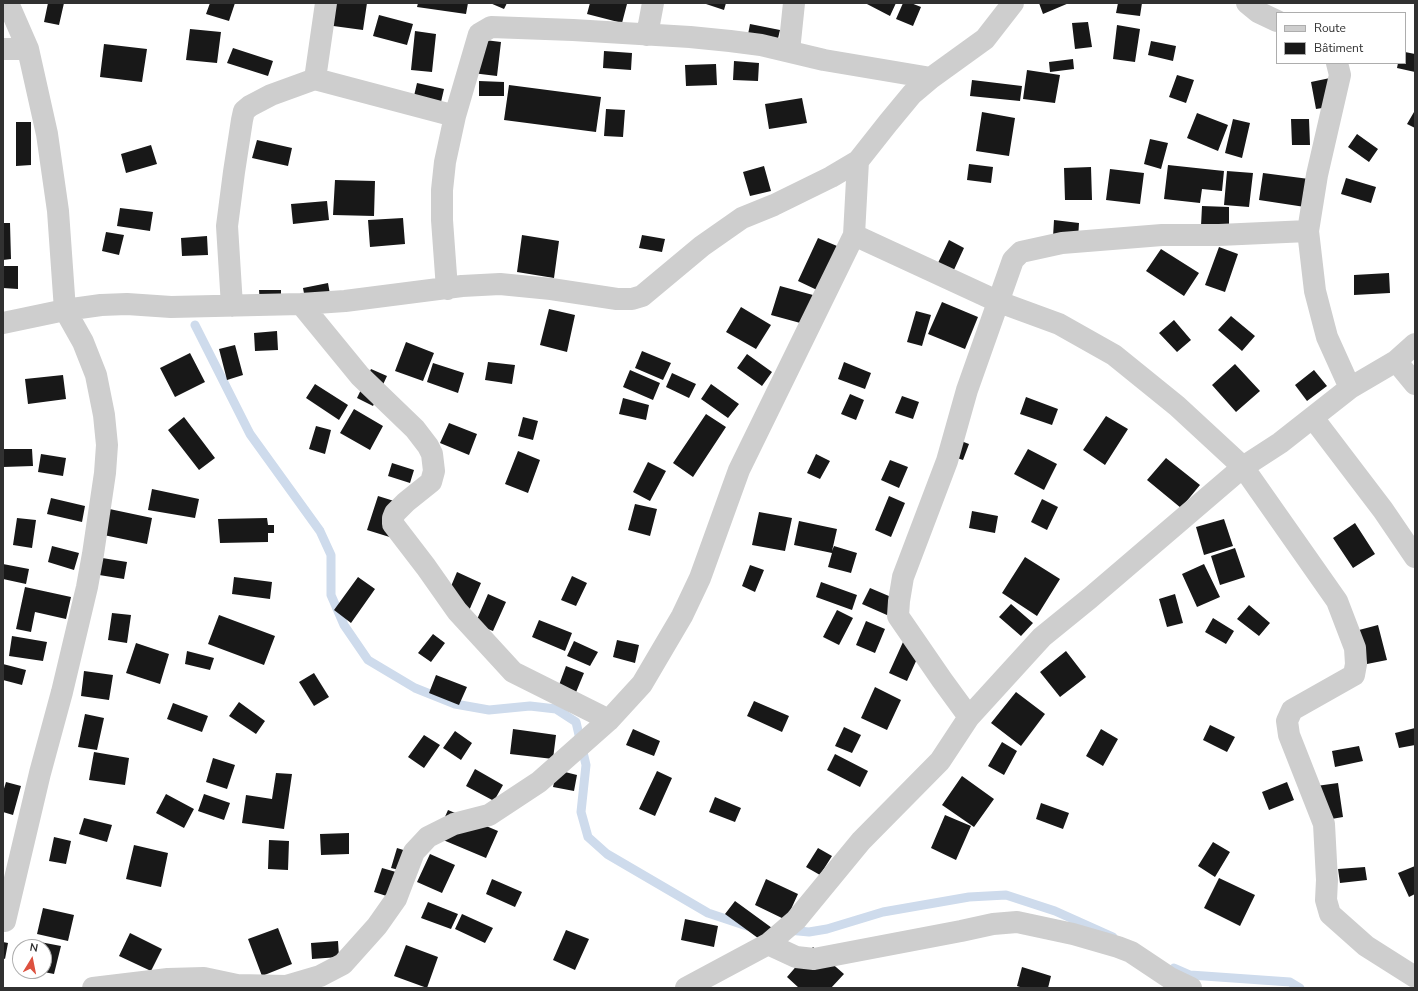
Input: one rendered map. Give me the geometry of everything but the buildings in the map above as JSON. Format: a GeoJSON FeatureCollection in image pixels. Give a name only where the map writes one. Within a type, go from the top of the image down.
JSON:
{"type":"FeatureCollection","features":[{"type":"Feature","properties":{"kind":"street"},"geometry":{"type":"LineString","coordinates":[[5,921],[40,773],[62,692],[86,587],[93,554],[105,473],[107,445],[104,415],[96,375],[83,342],[65,310],[58,211],[47,134],[28,49],[8,3]]}},
{"type":"Feature","properties":{"kind":"street"},"geometry":{"type":"LineString","coordinates":[[315,79],[326,3]]}},
{"type":"Feature","properties":{"kind":"street"},"geometry":{"type":"LineString","coordinates":[[647,35],[653,3]]}},
{"type":"Feature","properties":{"kind":"street"},"geometry":{"type":"LineString","coordinates":[[789,51],[794,3]]}},
{"type":"Feature","properties":{"kind":"street"},"geometry":{"type":"LineString","coordinates":[[3,323],[65,310],[101,305],[127,304],[171,307],[301,304],[346,301],[462,286],[500,284],[551,289],[617,299],[632,299],[642,296],[702,246],[742,218],[781,202],[831,177],[858,161],[912,94],[931,78],[985,39],[1013,3]]}},
{"type":"Feature","properties":{"kind":"street"},"geometry":{"type":"LineString","coordinates":[[1247,3],[1258,12],[1276,21]]}},
{"type":"Feature","properties":{"kind":"street"},"geometry":{"type":"LineString","coordinates":[[447,289],[442,220],[442,190],[445,162],[455,116],[479,34],[491,27],[573,30],[730,41],[761,45],[824,60],[931,78]]}},
{"type":"Feature","properties":{"kind":"street"},"geometry":{"type":"LineString","coordinates":[[3,49],[28,49]]}},
{"type":"Feature","properties":{"kind":"street"},"geometry":{"type":"LineString","coordinates":[[1337,64],[1340,75],[1317,175],[1308,231],[1315,291],[1327,337],[1350,388]]}},
{"type":"Feature","properties":{"kind":"street"},"geometry":{"type":"LineString","coordinates":[[232,306],[227,226],[244,111],[250,106],[271,95],[315,79],[455,116]]}},
{"type":"Feature","properties":{"kind":"street"},"geometry":{"type":"LineString","coordinates":[[94,988],[104,988],[168,979],[204,978],[237,985],[286,986],[320,976],[343,964],[377,926],[396,899],[414,852],[428,837],[454,824],[489,815],[539,782],[609,720],[642,684],[682,616],[700,578],[739,470],[854,235],[858,161]]}},
{"type":"Feature","properties":{"kind":"street"},"geometry":{"type":"LineString","coordinates":[[969,717],[898,616],[899,600],[903,577],[947,461],[967,390],[1013,260],[1021,252],[1062,243],[1162,235],[1219,235],[1308,231]]}},
{"type":"Feature","properties":{"kind":"street"},"geometry":{"type":"LineString","coordinates":[[854,235],[999,302],[1059,324],[1114,355],[1177,406],[1243,467],[1337,601],[1355,648],[1356,664],[1354,674],[1292,710],[1287,721],[1289,735],[1324,824],[1327,880],[1326,900],[1330,914],[1366,946],[1415,977]]}},
{"type":"Feature","properties":{"kind":"street"},"geometry":{"type":"LineString","coordinates":[[301,304],[360,376],[415,429],[432,454],[434,471],[431,482],[395,513],[393,524],[458,611],[513,672],[609,720]]}},
{"type":"Feature","properties":{"kind":"street"},"geometry":{"type":"LineString","coordinates":[[689,987],[768,944],[796,920],[861,841],[940,761],[969,717],[1042,637],[1090,598],[1243,467],[1280,443],[1350,388],[1396,361],[1415,344]]}},
{"type":"Feature","properties":{"kind":"street"},"geometry":{"type":"LineString","coordinates":[[1396,361],[1415,384]]}},
{"type":"Feature","properties":{"kind":"street"},"geometry":{"type":"LineString","coordinates":[[1313,418],[1382,510],[1415,557]]}},
{"type":"Feature","properties":{"kind":"street"},"geometry":{"type":"LineString","coordinates":[[768,944],[796,957],[814,959],[993,924],[1017,922],[1073,934],[1118,947],[1131,952],[1170,978],[1191,988]]}},
{"type":"Feature","properties":{"kind":"waterway"},"geometry":{"type":"LineString","coordinates":[[195,325],[250,434],[320,531],[331,555],[331,595],[344,625],[368,660],[415,688],[455,704],[489,710],[530,706],[556,709],[576,722],[586,765],[581,812],[588,837],[607,854],[708,913],[747,926]]}},
{"type":"Feature","properties":{"kind":"waterway"},"geometry":{"type":"LineString","coordinates":[[788,930],[809,932],[827,929],[883,912],[969,897],[1006,895],[1055,911],[1113,937]]}},
{"type":"Feature","properties":{"kind":"waterway"},"geometry":{"type":"LineString","coordinates":[[1174,968],[1190,975],[1290,982],[1300,988]]}}]}
